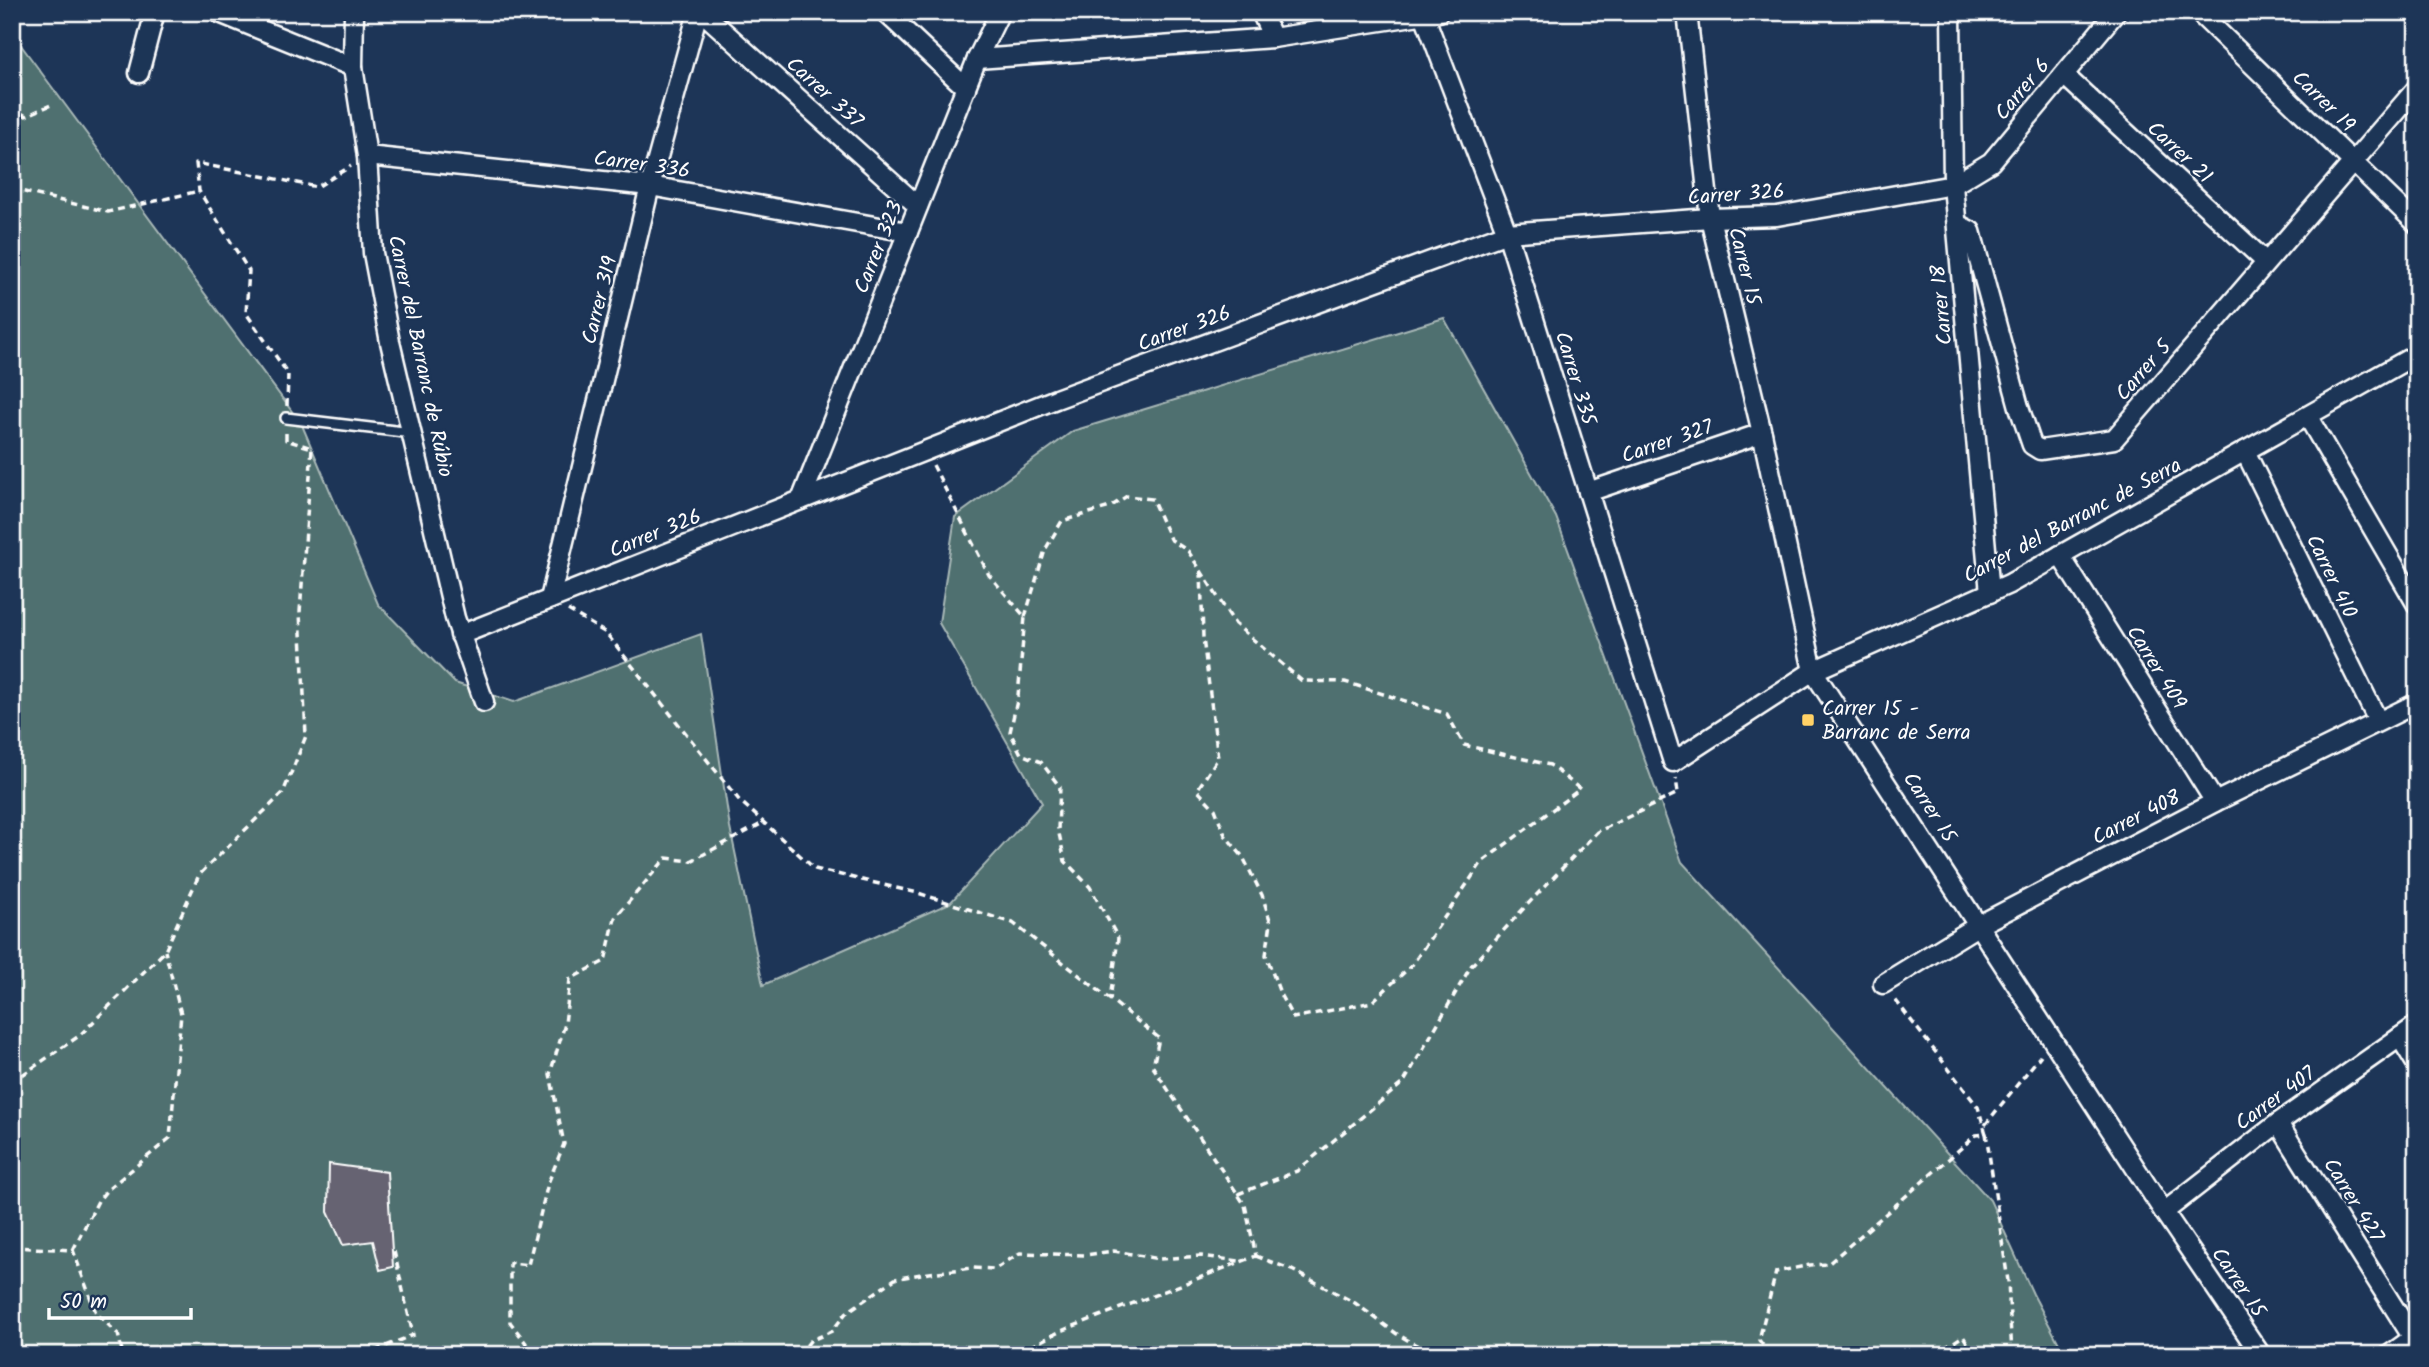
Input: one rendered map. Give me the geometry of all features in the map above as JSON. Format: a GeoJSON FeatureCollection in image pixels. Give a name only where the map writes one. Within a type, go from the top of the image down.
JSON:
{"type":"FeatureCollection","features":[{"type":"Feature","properties":{"kind":"street"},"geometry":{"type":"LineString","coordinates":[[139,73],[155,12]]}},
{"type":"Feature","properties":{"kind":"street"},"geometry":{"type":"LineString","coordinates":[[217,12],[352,67]]}},
{"type":"Feature","properties":{"kind":"street","name":"Carrer del Barranc de Rúbio"},"geometry":{"type":"LineString","coordinates":[[354,12],[352,67],[367,156],[373,253],[390,342],[455,618],[484,702]]}},
{"type":"Feature","properties":{"kind":"street","name":"Carrer 319"},"geometry":{"type":"LineString","coordinates":[[550,599],[650,186],[700,12]]}},
{"type":"Feature","properties":{"kind":"street","name":"Carrer 337"},"geometry":{"type":"LineString","coordinates":[[700,12],[918,206]]}},
{"type":"Feature","properties":{"kind":"street"},"geometry":{"type":"LineString","coordinates":[[884,12],[966,88]]}},
{"type":"Feature","properties":{"kind":"street","name":"Carrer 323"},"geometry":{"type":"LineString","coordinates":[[801,500],[977,59],[1000,12]]}},
{"type":"Feature","properties":{"kind":"street"},"geometry":{"type":"LineString","coordinates":[[1261,12],[1273,38]]}},
{"type":"Feature","properties":{"kind":"street","name":"Carrer 15"},"geometry":{"type":"LineString","coordinates":[[1687,12],[1710,218],[1762,433],[1812,671],[2164,1212],[2261,1355]]}},
{"type":"Feature","properties":{"kind":"street","name":"Carrer 18"},"geometry":{"type":"LineString","coordinates":[[1951,12],[1953,185],[1990,593]]}},
{"type":"Feature","properties":{"kind":"street","name":"Carrer 6"},"geometry":{"type":"LineString","coordinates":[[1953,185],[1991,162],[2116,12]]}},
{"type":"Feature","properties":{"kind":"street","name":"Carrer 19"},"geometry":{"type":"LineString","coordinates":[[2198,12],[2417,224]]}},
{"type":"Feature","properties":{"kind":"street"},"geometry":{"type":"LineString","coordinates":[[977,59],[1273,38],[1428,13]]}},
{"type":"Feature","properties":{"kind":"street","name":"Carrer 335"},"geometry":{"type":"LineString","coordinates":[[1428,13],[1507,233],[1673,762]]}},
{"type":"Feature","properties":{"kind":"street","name":"Carrer 21"},"geometry":{"type":"LineString","coordinates":[[2064,75],[2266,262]]}},
{"type":"Feature","properties":{"kind":"street","name":"Carrer 5"},"geometry":{"type":"LineString","coordinates":[[1956,224],[1971,231],[2019,407],[2032,444],[2040,450],[2114,439],[2417,88]]}},
{"type":"Feature","properties":{"kind":"street","name":"Carrer 336"},"geometry":{"type":"LineString","coordinates":[[367,156],[650,186],[908,232]]}},
{"type":"Feature","properties":{"kind":"street","name":"Carrer 326"},"geometry":{"type":"LineString","coordinates":[[460,635],[1056,399],[1507,233],[1710,218],[1777,216],[1953,185]]}},
{"type":"Feature","properties":{"kind":"street","name":"Carrer del Barranc de Serra"},"geometry":{"type":"LineString","coordinates":[[1673,762],[1812,671],[2009,584],[2417,354]]}},
{"type":"Feature","properties":{"kind":"street"},"geometry":{"type":"LineString","coordinates":[[2308,417],[2417,605]]}},
{"type":"Feature","properties":{"kind":"street","name":"Carrer 327"},"geometry":{"type":"LineString","coordinates":[[1588,492],[1762,433]]}},
{"type":"Feature","properties":{"kind":"street","name":"Carrer 410"},"geometry":{"type":"LineString","coordinates":[[2245,451],[2378,721]]}},
{"type":"Feature","properties":{"kind":"street","name":"Carrer 409"},"geometry":{"type":"LineString","coordinates":[[2060,555],[2215,802]]}},
{"type":"Feature","properties":{"kind":"street","name":"Carrer 408"},"geometry":{"type":"LineString","coordinates":[[1883,984],[1979,925],[2215,802],[2417,703]]}},
{"type":"Feature","properties":{"kind":"street","name":"Carrer 407"},"geometry":{"type":"LineString","coordinates":[[2164,1212],[2278,1123],[2417,1025]]}},
{"type":"Feature","properties":{"kind":"street"},"geometry":{"type":"LineString","coordinates":[[2400,1037],[2417,1065]]}},
{"type":"Feature","properties":{"kind":"street","name":"Carrer 427"},"geometry":{"type":"LineString","coordinates":[[2278,1123],[2415,1336]]}},
{"type":"Feature","properties":{"kind":"street"},"geometry":{"type":"LineString","coordinates":[[2389,1355],[2415,1336]]}},
{"type":"Feature","properties":{"kind":"lane"},"geometry":{"type":"LineString","coordinates":[[286,418],[412,433]]}},
{"type":"Feature","properties":{"kind":"path"},"geometry":{"type":"LineString","coordinates":[[12,107],[26,116],[53,104]]}},
{"type":"Feature","properties":{"kind":"path"},"geometry":{"type":"LineString","coordinates":[[12,1082],[79,1036],[165,951],[199,875],[283,793],[306,736],[300,612],[312,448],[286,440],[288,374],[246,313],[249,271],[199,191],[197,163],[317,187],[367,156]]}},
{"type":"Feature","properties":{"kind":"path"},"geometry":{"type":"LineString","coordinates":[[12,189],[108,212],[199,191]]}},
{"type":"Feature","properties":{"kind":"path"},"geometry":{"type":"LineString","coordinates":[[926,450],[989,575],[1025,617]]}},
{"type":"Feature","properties":{"kind":"path"},"geometry":{"type":"LineString","coordinates":[[1110,1000],[1118,938],[1090,887],[1065,861],[1058,829],[1060,787],[1041,762],[1021,754],[1010,732],[1018,696],[1025,617],[1045,550],[1062,521],[1110,507],[1126,496],[1152,499],[1170,539],[1188,551],[1201,571],[1235,624],[1302,681],[1345,682],[1447,713],[1464,745],[1550,765],[1580,789],[1482,862],[1412,965],[1372,1002],[1293,1018],[1281,996],[1266,955],[1271,923],[1262,895],[1243,857],[1225,835],[1215,809],[1197,790],[1218,758],[1203,638],[1201,571]]}},
{"type":"Feature","properties":{"kind":"path"},"geometry":{"type":"LineString","coordinates":[[550,599],[606,633],[739,800],[815,869],[918,892],[1013,923],[1158,1038],[1153,1067],[1245,1205],[1256,1256]]}},
{"type":"Feature","properties":{"kind":"path"},"geometry":{"type":"LineString","coordinates":[[1238,1194],[1297,1171],[1404,1082],[1471,965],[1597,832],[1678,793],[1673,762]]}},
{"type":"Feature","properties":{"kind":"path"},"geometry":{"type":"LineString","coordinates":[[535,1355],[510,1322],[510,1263],[528,1265],[548,1183],[564,1144],[550,1074],[565,1024],[570,979],[605,961],[615,918],[666,858],[691,861],[764,823]]}},
{"type":"Feature","properties":{"kind":"path"},"geometry":{"type":"LineString","coordinates":[[123,1355],[118,1334],[96,1313],[73,1250],[98,1201],[106,1191],[170,1138],[181,1014],[165,951]]}},
{"type":"Feature","properties":{"kind":"path"},"geometry":{"type":"LineString","coordinates":[[1883,984],[1978,1107],[1986,1133]]}},
{"type":"Feature","properties":{"kind":"path"},"geometry":{"type":"LineString","coordinates":[[2012,1355],[2008,1281],[1985,1124],[2053,1040]]}},
{"type":"Feature","properties":{"kind":"path"},"geometry":{"type":"LineString","coordinates":[[1770,1355],[1759,1340],[1776,1272],[1828,1264],[1976,1135],[1986,1133]]}},
{"type":"Feature","properties":{"kind":"path"},"geometry":{"type":"LineString","coordinates":[[12,1247],[73,1250]]}},
{"type":"Feature","properties":{"kind":"path"},"geometry":{"type":"LineString","coordinates":[[364,1355],[413,1335],[394,1251]]}},
{"type":"Feature","properties":{"kind":"path"},"geometry":{"type":"LineString","coordinates":[[799,1355],[810,1341],[832,1331],[846,1312],[895,1279],[946,1270],[995,1269],[1020,1253],[1085,1255],[1114,1251],[1160,1259],[1201,1256],[1241,1262]]}},
{"type":"Feature","properties":{"kind":"path"},"geometry":{"type":"LineString","coordinates":[[1013,1355],[1062,1331],[1256,1256],[1292,1270],[1355,1303],[1397,1334],[1434,1355]]}},
{"type":"Feature","properties":{"kind":"path"},"geometry":{"type":"LineString","coordinates":[[1934,1355],[1963,1336],[1975,1355]]}},
{"type":"Feature","properties":{"kind":"path"},"geometry":{"type":"LineString","coordinates":[[1513,1355],[1544,1351],[1555,1355]]}},
{"type":"Feature","properties":{"kind":"green space"},"geometry":{"type":"Polygon","coordinates":[[[12,33],[302,425],[378,604],[455,683],[514,702],[701,634],[730,828],[763,985],[950,903],[1042,803],[939,623],[955,517],[1073,431],[1444,318],[1556,517],[1682,862],[1990,1200],[2033,1294],[2065,1355],[12,1355],[12,33]]]}},
{"type":"Feature","properties":{"kind":"building"},"geometry":{"type":"Polygon","coordinates":[[[329,1164],[387,1172],[393,1267],[380,1270],[373,1241],[343,1245],[328,1212],[329,1164]]]}},
{"type":"Feature","properties":{"kind":"place","name":"Carrer 15 - Barranc de Serra"},"geometry":{"type":"Point","coordinates":[1808,720]}}]}
